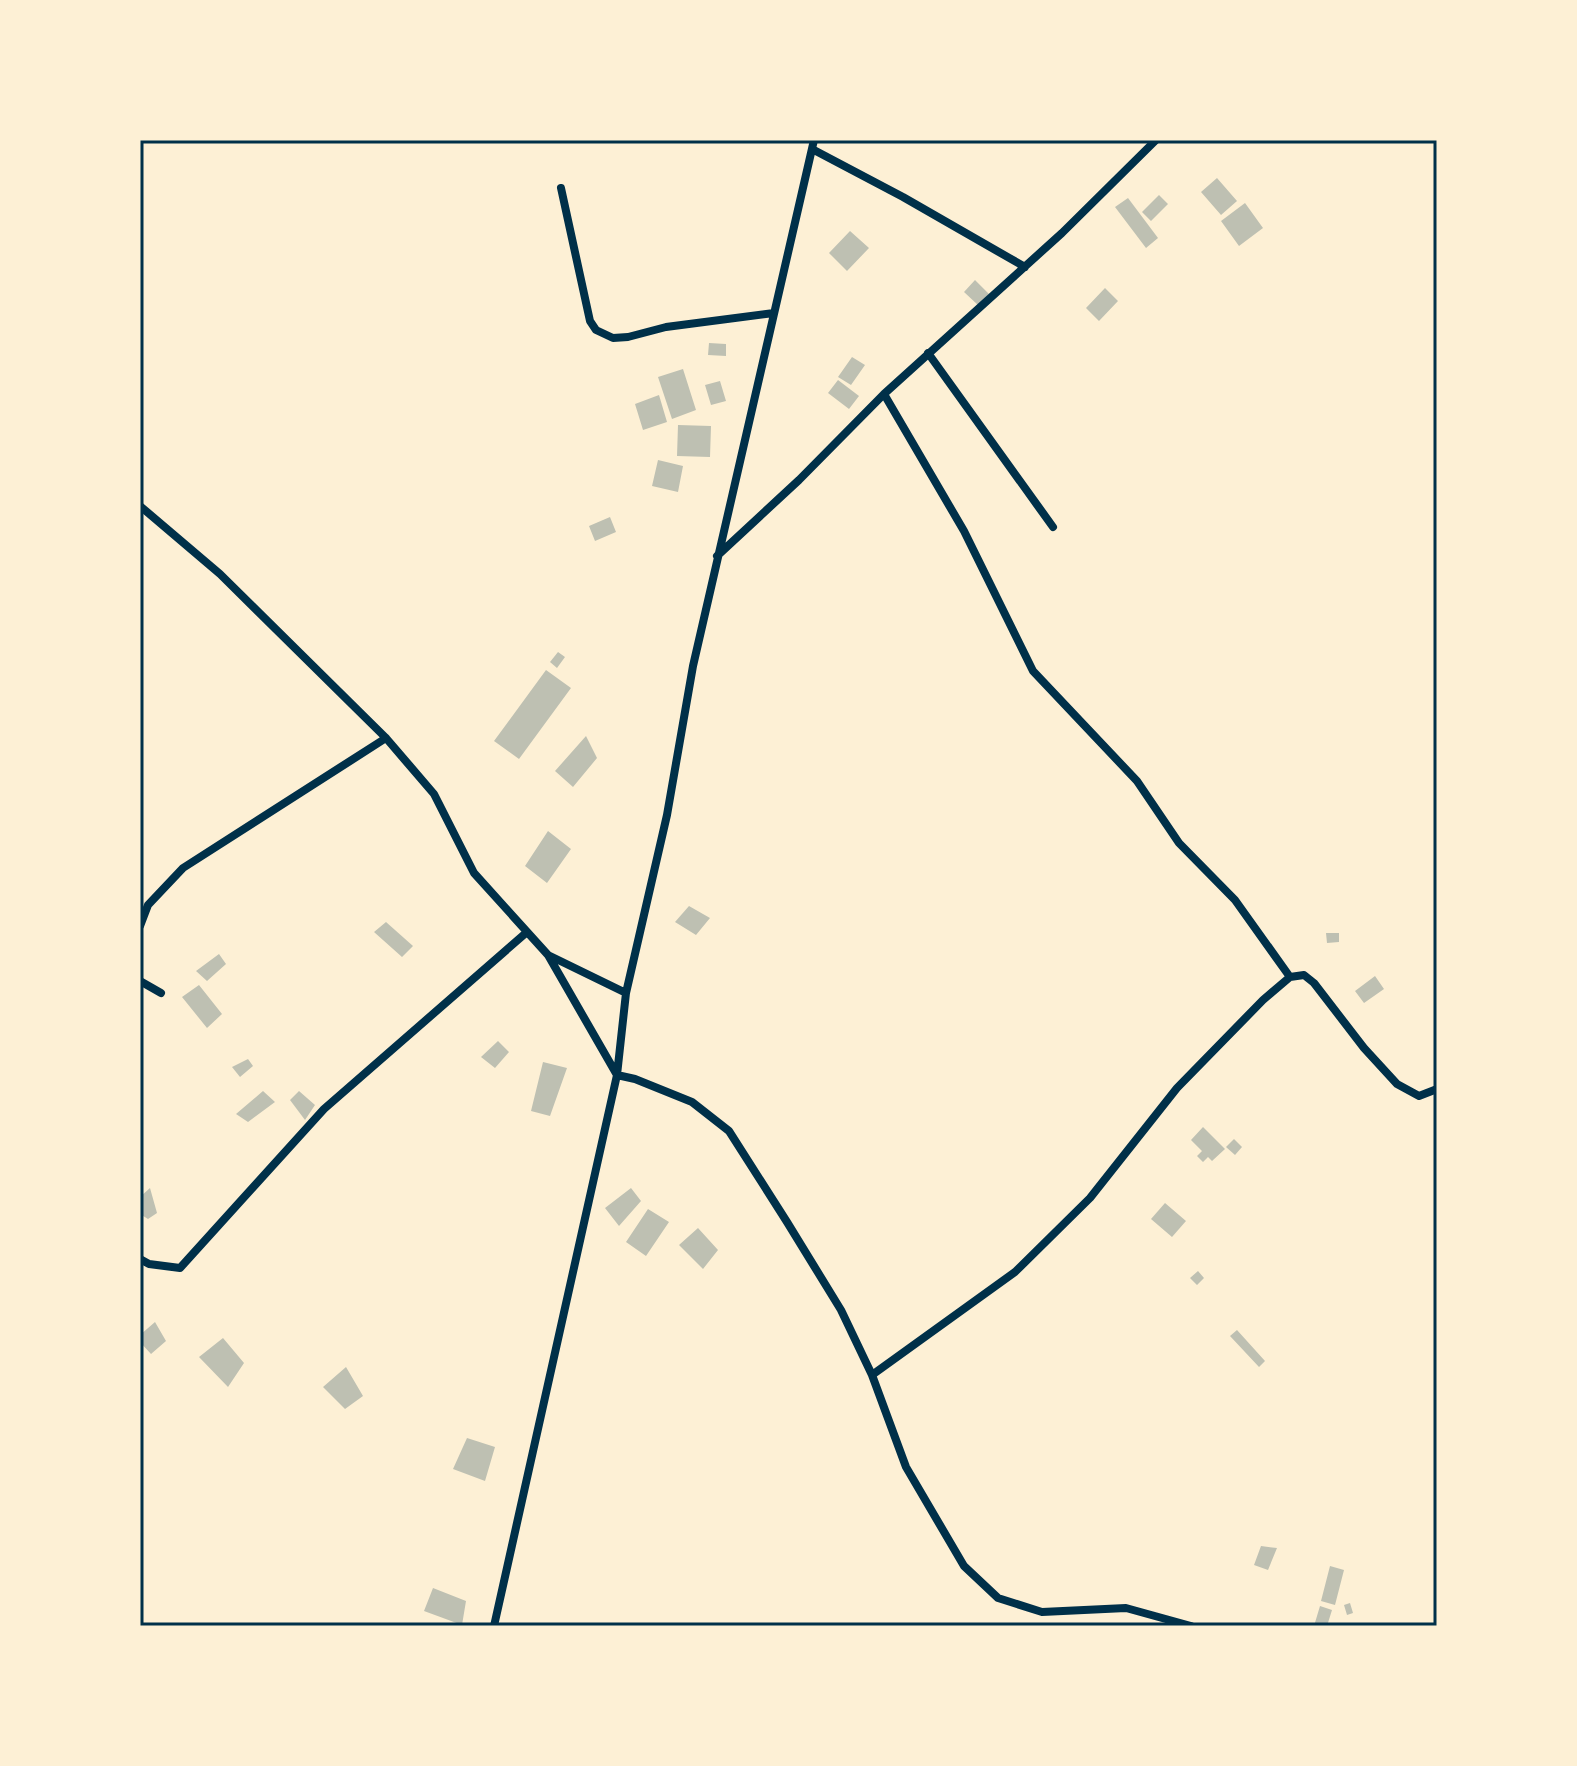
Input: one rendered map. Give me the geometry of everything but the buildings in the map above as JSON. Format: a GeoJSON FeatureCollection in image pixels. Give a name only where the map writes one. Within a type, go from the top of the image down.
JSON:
{"type":"FeatureCollection","features":[{"type":"Feature","properties":{"kind":"street"},"geometry":{"type":"LineString","coordinates":[[717,557],[884,394],[1073,224],[1156,140]]}},
{"type":"Feature","properties":{"kind":"street"},"geometry":{"type":"LineString","coordinates":[[494,1626],[617,1075],[626,993],[667,815],[693,666],[813,145],[1025,267]]}},
{"type":"Feature","properties":{"kind":"street"},"geometry":{"type":"LineString","coordinates":[[561,188],[590,321],[596,330],[613,338],[628,337],[666,327],[774,313]]}},
{"type":"Feature","properties":{"kind":"street"},"geometry":{"type":"LineString","coordinates":[[928,353],[1053,527]]}},
{"type":"Feature","properties":{"kind":"street"},"geometry":{"type":"LineString","coordinates":[[884,394],[964,531],[1033,671],[1137,781],[1179,843],[1235,900],[1290,977]]}},
{"type":"Feature","properties":{"kind":"street"},"geometry":{"type":"LineString","coordinates":[[140,506],[220,574],[386,738],[434,794],[474,873],[548,955],[617,1075],[692,1102],[729,1131],[841,1310],[872,1375],[906,1467],[964,1566],[998,1598],[1042,1612],[1126,1608],[1191,1626]]}},
{"type":"Feature","properties":{"kind":"street"},"geometry":{"type":"LineString","coordinates":[[140,926],[148,905],[183,868],[386,738]]}},
{"type":"Feature","properties":{"kind":"street"},"geometry":{"type":"LineString","coordinates":[[140,1259],[149,1264],[180,1268],[324,1109],[527,932]]}},
{"type":"Feature","properties":{"kind":"street"},"geometry":{"type":"LineString","coordinates":[[548,955],[626,993]]}},
{"type":"Feature","properties":{"kind":"street"},"geometry":{"type":"LineString","coordinates":[[872,1375],[1015,1272],[1090,1198],[1177,1088],[1263,1000],[1290,977],[1304,975],[1314,983],[1364,1048],[1397,1084],[1419,1096],[1437,1089]]}},
{"type":"Feature","properties":{"kind":"street"},"geometry":{"type":"LineString","coordinates":[[140,981],[161,993]]}}]}
